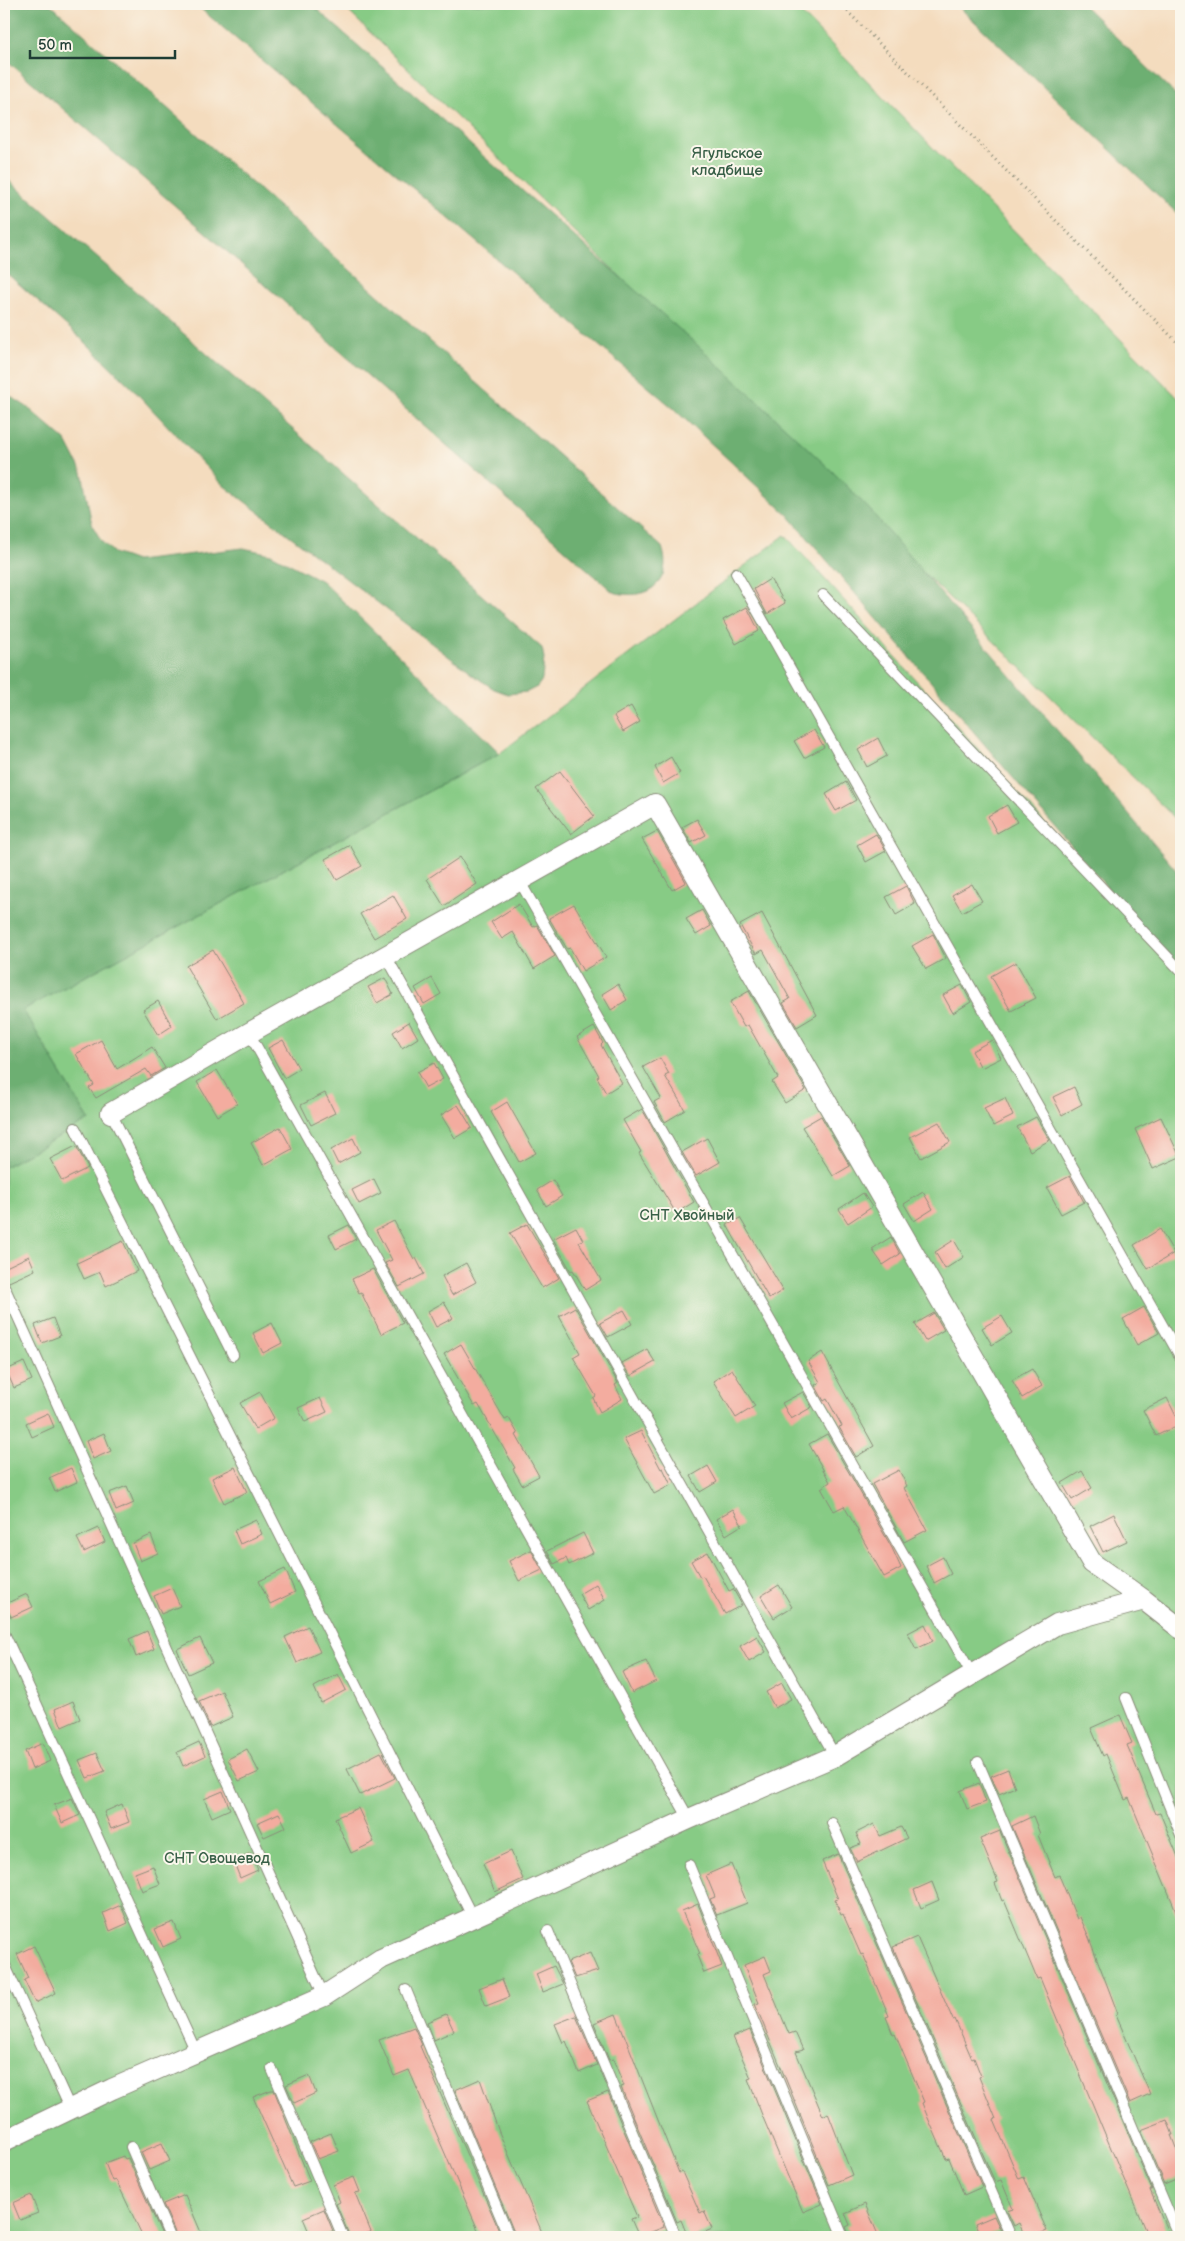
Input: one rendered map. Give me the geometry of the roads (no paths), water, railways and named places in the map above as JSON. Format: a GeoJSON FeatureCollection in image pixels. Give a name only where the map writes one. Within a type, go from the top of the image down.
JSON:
{"type":"FeatureCollection","features":[{"type":"Feature","properties":{"kind":"street"},"geometry":{"type":"LineString","coordinates":[[111,1113],[248,1033],[655,804],[1092,1562],[1181,1629]]}},
{"type":"Feature","properties":{"kind":"street"},"geometry":{"type":"LineString","coordinates":[[4,2140],[70,2108],[197,2054],[324,1996],[380,1959],[689,1819],[835,1756],[973,1676],[1057,1624],[1144,1600]]}},
{"type":"Feature","properties":{"kind":"lane"},"geometry":{"type":"LineString","coordinates":[[736,573],[1181,1358]]}},
{"type":"Feature","properties":{"kind":"lane"},"geometry":{"type":"LineString","coordinates":[[823,595],[1181,971]]}},
{"type":"Feature","properties":{"kind":"lane"},"geometry":{"type":"LineString","coordinates":[[519,880],[973,1676]]}},
{"type":"Feature","properties":{"kind":"lane"},"geometry":{"type":"LineString","coordinates":[[386,956],[835,1756]]}},
{"type":"Feature","properties":{"kind":"lane"},"geometry":{"type":"LineString","coordinates":[[248,1033],[689,1819]]}},
{"type":"Feature","properties":{"kind":"lane"},"geometry":{"type":"LineString","coordinates":[[111,1113],[233,1356]]}},
{"type":"Feature","properties":{"kind":"lane"},"geometry":{"type":"LineString","coordinates":[[75,1128],[473,1918]]}},
{"type":"Feature","properties":{"kind":"lane"},"geometry":{"type":"LineString","coordinates":[[4,1286],[324,1996]]}},
{"type":"Feature","properties":{"kind":"lane"},"geometry":{"type":"LineString","coordinates":[[4,1633],[197,2054]]}},
{"type":"Feature","properties":{"kind":"lane"},"geometry":{"type":"LineString","coordinates":[[1126,1698],[1181,1835]]}},
{"type":"Feature","properties":{"kind":"lane"},"geometry":{"type":"LineString","coordinates":[[978,1762],[1178,2237]]}},
{"type":"Feature","properties":{"kind":"lane"},"geometry":{"type":"LineString","coordinates":[[832,1823],[1011,2237]]}},
{"type":"Feature","properties":{"kind":"lane"},"geometry":{"type":"LineString","coordinates":[[689,1865],[843,2237]]}},
{"type":"Feature","properties":{"kind":"lane"},"geometry":{"type":"LineString","coordinates":[[548,1931],[676,2237]]}},
{"type":"Feature","properties":{"kind":"lane"},"geometry":{"type":"LineString","coordinates":[[4,1963],[70,2108]]}},
{"type":"Feature","properties":{"kind":"lane"},"geometry":{"type":"LineString","coordinates":[[406,1990],[509,2237]]}},
{"type":"Feature","properties":{"kind":"lane"},"geometry":{"type":"LineString","coordinates":[[272,2069],[342,2237]]}},
{"type":"Feature","properties":{"kind":"lane"},"geometry":{"type":"LineString","coordinates":[[131,2147],[170,2237]]}},
{"type":"Feature","properties":{"kind":"park label","name":"Ягульское кладбище"},"geometry":{"type":"Point","coordinates":[727,162]}},
{"type":"Feature","properties":{"kind":"park label","name":"СНТ Хвойный"},"geometry":{"type":"Point","coordinates":[687,1215]}},
{"type":"Feature","properties":{"kind":"park label","name":"СНТ Овощевод"},"geometry":{"type":"Point","coordinates":[217,1858]}}]}
